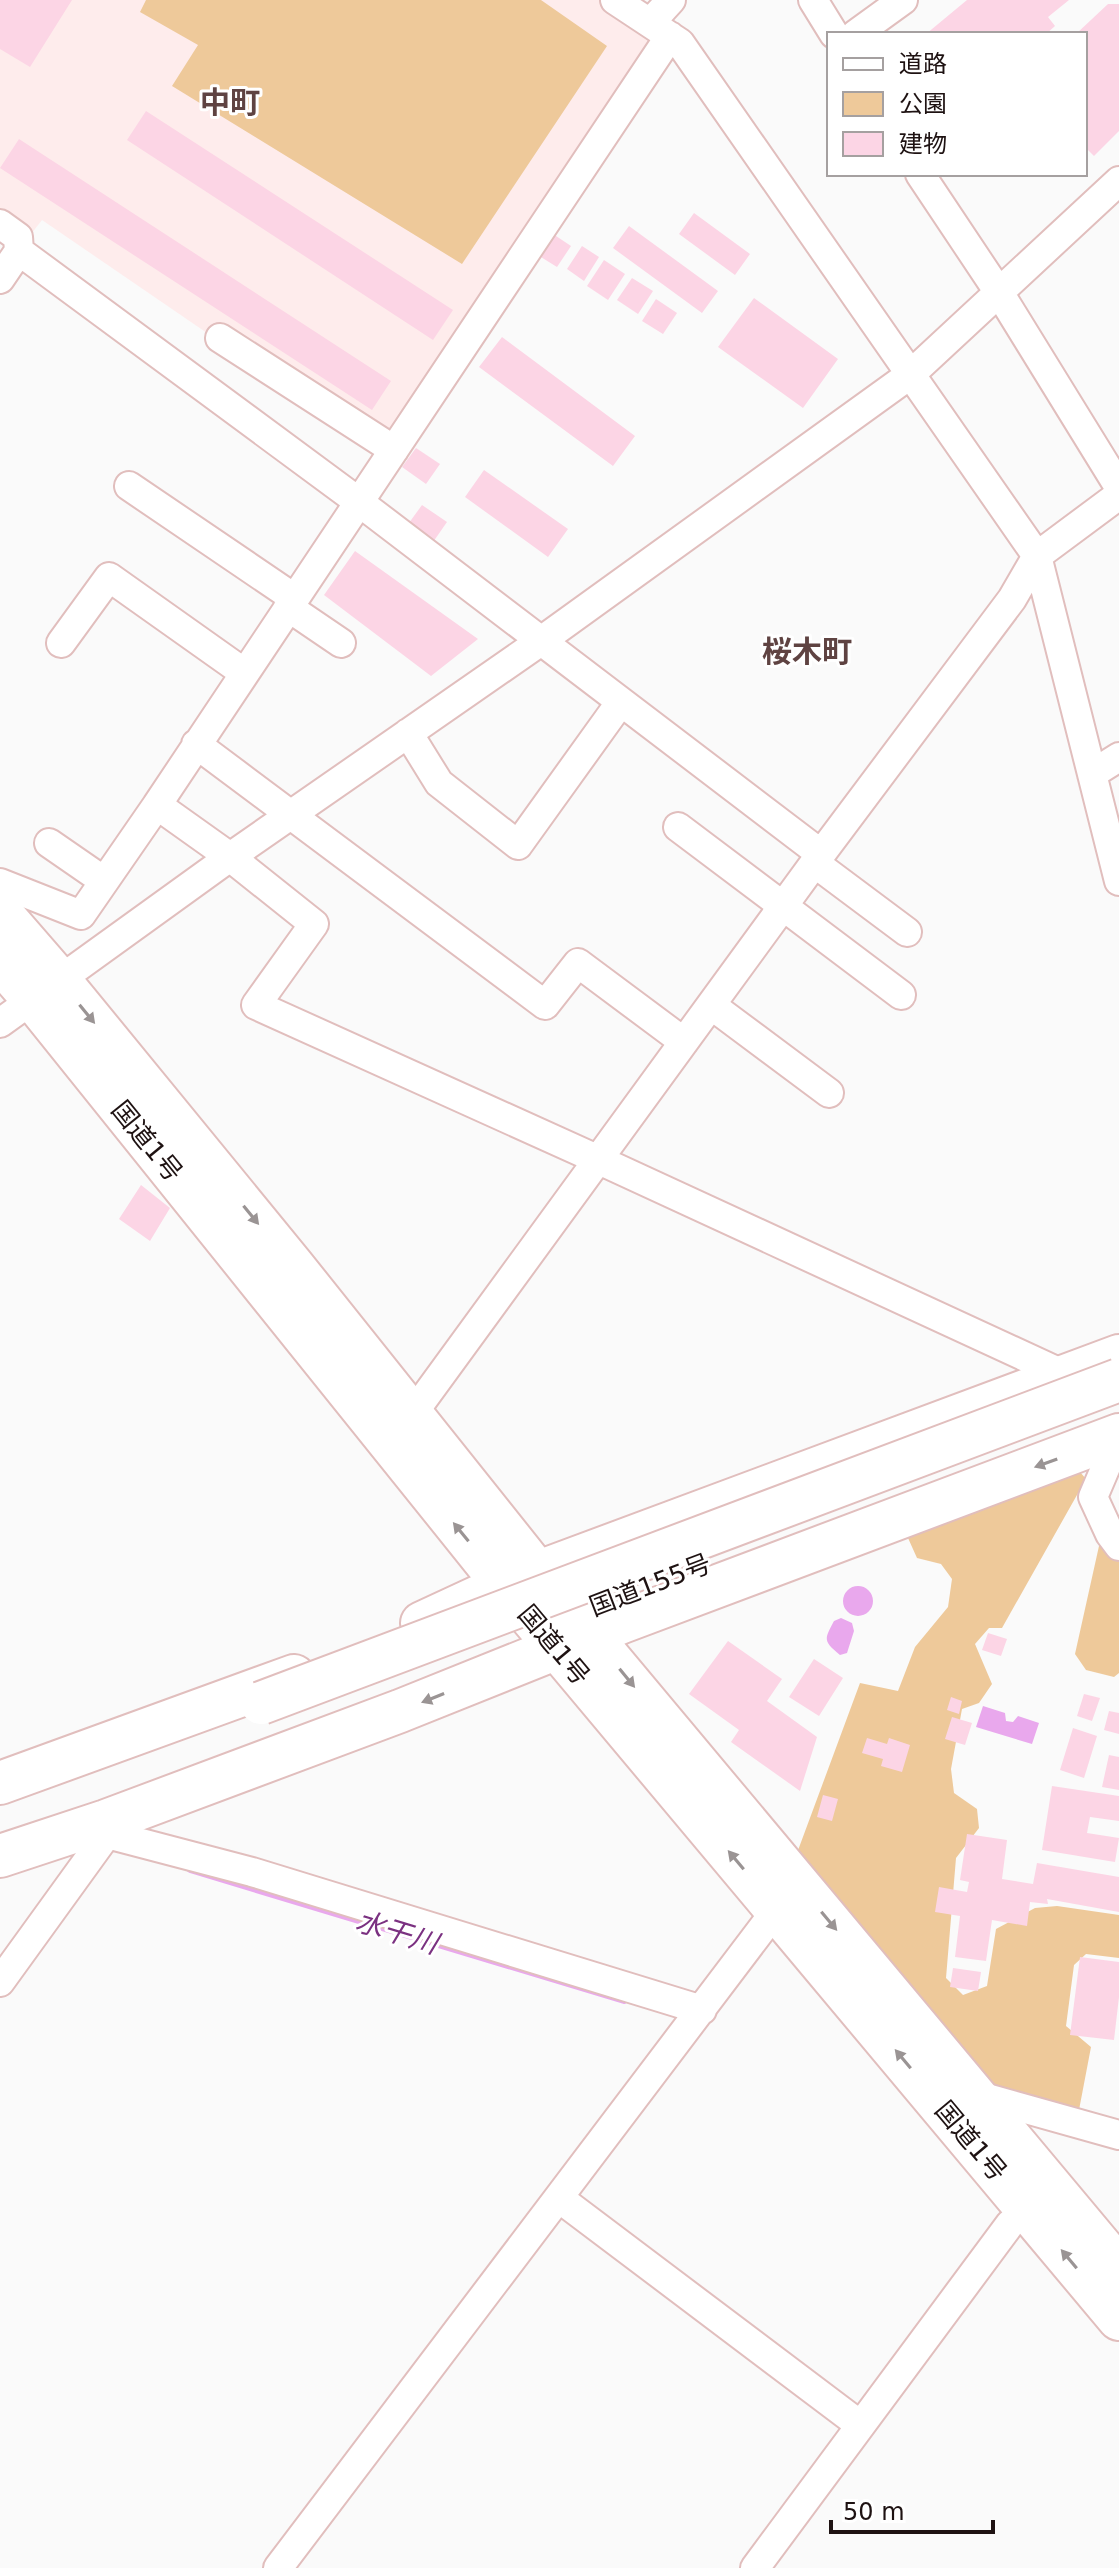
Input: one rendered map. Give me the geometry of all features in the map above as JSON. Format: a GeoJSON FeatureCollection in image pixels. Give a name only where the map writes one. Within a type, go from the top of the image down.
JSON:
{"type":"FeatureCollection","features":[{"type":"Feature","properties":{"kind":"highway","name":"国道1号"},"geometry":{"type":"LineString","coordinates":[[0,912],[46,990],[521,1579],[574,1641],[787,1872],[1119,2268]]}},
{"type":"Feature","properties":{"kind":"highway","name":"国道1号"},"geometry":{"type":"LineString","coordinates":[[0,961],[46,990],[411,1416],[521,1579]]}},
{"type":"Feature","properties":{"kind":"highway"},"geometry":{"type":"LineString","coordinates":[[0,1783],[347,1656],[521,1579],[1119,1356]]}},
{"type":"Feature","properties":{"kind":"highway","name":"国道155号"},"geometry":{"type":"LineString","coordinates":[[0,1830],[101,1796],[264,1718],[1119,1380]]}},
{"type":"Feature","properties":{"kind":"highway","name":"国道155号"},"geometry":{"type":"LineString","coordinates":[[0,1802],[82,1773],[264,1718],[1119,1405]]}},
{"type":"Feature","properties":{"kind":"highway"},"geometry":{"type":"LineString","coordinates":[[0,1856],[106,1827],[574,1641],[1119,1436]]}},
{"type":"Feature","properties":{"kind":"highway","name":"国道1号"},"geometry":{"type":"LineString","coordinates":[[574,1641],[777,1909],[1119,2319]]}},
{"type":"Feature","properties":{"kind":"street"},"geometry":{"type":"LineString","coordinates":[[615,0],[680,43],[1037,556],[1119,881]]}},
{"type":"Feature","properties":{"kind":"street"},"geometry":{"type":"LineString","coordinates":[[0,883],[81,915],[394,450],[660,30],[671,0]]}},
{"type":"Feature","properties":{"kind":"street"},"geometry":{"type":"LineString","coordinates":[[813,0],[833,32]]}},
{"type":"Feature","properties":{"kind":"street"},"geometry":{"type":"LineString","coordinates":[[859,32],[903,0]]}},
{"type":"Feature","properties":{"kind":"street"},"geometry":{"type":"LineString","coordinates":[[921,176],[1000,294],[1119,487]]}},
{"type":"Feature","properties":{"kind":"street"},"geometry":{"type":"LineString","coordinates":[[0,1023],[230,857],[541,641],[911,374],[1119,181]]}},
{"type":"Feature","properties":{"kind":"street"},"geometry":{"type":"LineString","coordinates":[[0,224],[18,237],[19,251],[0,279]]}},
{"type":"Feature","properties":{"kind":"street"},"geometry":{"type":"LineString","coordinates":[[19,251],[359,502],[541,641],[907,932]]}},
{"type":"Feature","properties":{"kind":"street"},"geometry":{"type":"LineString","coordinates":[[220,338],[394,450]]}},
{"type":"Feature","properties":{"kind":"street"},"geometry":{"type":"LineString","coordinates":[[129,486],[291,602],[341,643]]}},
{"type":"Feature","properties":{"kind":"street"},"geometry":{"type":"LineString","coordinates":[[411,1416],[1012,599],[1037,556],[1119,495]]}},
{"type":"Feature","properties":{"kind":"street"},"geometry":{"type":"LineString","coordinates":[[61,643],[109,577],[243,672]]}},
{"type":"Feature","properties":{"kind":"street"},"geometry":{"type":"LineString","coordinates":[[408,733],[439,783],[518,845],[620,703]]}},
{"type":"Feature","properties":{"kind":"street"},"geometry":{"type":"LineString","coordinates":[[196,744],[545,1005],[578,963],[684,1042]]}},
{"type":"Feature","properties":{"kind":"street"},"geometry":{"type":"LineString","coordinates":[[1092,774],[1119,757]]}},
{"type":"Feature","properties":{"kind":"street"},"geometry":{"type":"LineString","coordinates":[[157,805],[230,857],[314,924],[256,1005],[1067,1376]]}},
{"type":"Feature","properties":{"kind":"street"},"geometry":{"type":"LineString","coordinates":[[678,827],[901,995]]}},
{"type":"Feature","properties":{"kind":"street"},"geometry":{"type":"LineString","coordinates":[[49,843],[104,881]]}},
{"type":"Feature","properties":{"kind":"street"},"geometry":{"type":"LineString","coordinates":[[711,1005],[829,1093]]}},
{"type":"Feature","properties":{"kind":"street"},"geometry":{"type":"LineString","coordinates":[[1119,1436],[1093,1497],[1119,1546]]}},
{"type":"Feature","properties":{"kind":"street"},"geometry":{"type":"LineString","coordinates":[[0,1982],[106,1827],[702,2010]]}},
{"type":"Feature","properties":{"kind":"street"},"geometry":{"type":"LineString","coordinates":[[278,2568],[777,1909]]}},
{"type":"Feature","properties":{"kind":"street"},"geometry":{"type":"LineString","coordinates":[[976,2095],[1119,2135]]}},
{"type":"Feature","properties":{"kind":"street"},"geometry":{"type":"LineString","coordinates":[[559,2198],[860,2425]]}},
{"type":"Feature","properties":{"kind":"street"},"geometry":{"type":"LineString","coordinates":[[755,2568],[1010,2224]]}},
{"type":"Feature","properties":{"kind":"shaded area"},"geometry":{"type":"Polygon","coordinates":[[[0,0],[600,0],[656,36],[388,441],[207,333],[42,220],[28,238],[0,217],[0,0]]]}},
{"type":"Feature","properties":{"kind":"shaded area"},"geometry":{"type":"Polygon","coordinates":[[[858,1586],[869,1590],[873,1601],[869,1612],[858,1616],[847,1612],[843,1601],[847,1590],[858,1586]]]}},
{"type":"Feature","properties":{"kind":"shaded area"},"geometry":{"type":"Polygon","coordinates":[[[841,1618],[852,1623],[854,1631],[847,1653],[840,1655],[827,1640],[834,1621],[841,1618]]]}},
{"type":"Feature","properties":{"kind":"shaded area"},"geometry":{"type":"Polygon","coordinates":[[[983,1706],[1005,1713],[1006,1721],[1013,1722],[1018,1716],[1039,1723],[1032,1744],[976,1727],[983,1706]]]}},
{"type":"Feature","properties":{"kind":"green space"},"geometry":{"type":"Polygon","coordinates":[[[146,0],[541,0],[607,46],[462,264],[172,86],[198,45],[140,12],[146,0]]]}},
{"type":"Feature","properties":{"kind":"green space"},"geometry":{"type":"Polygon","coordinates":[[[1074,1465],[1086,1479],[1002,1628],[989,1628],[975,1644],[992,1684],[979,1703],[962,1709],[951,1769],[954,1793],[977,1809],[979,1828],[956,1858],[946,1978],[963,1995],[987,1986],[996,1929],[1035,1908],[1057,1906],[1119,1915],[1119,1958],[1086,1954],[1074,1965],[1066,2026],[1091,2047],[1079,2110],[996,2089],[797,1853],[860,1683],[898,1691],[915,1647],[948,1607],[952,1579],[941,1564],[917,1558],[908,1538],[916,1526],[1074,1465]]]}},
{"type":"Feature","properties":{"kind":"green space"},"geometry":{"type":"Polygon","coordinates":[[[1107,1539],[1119,1558],[1119,1673],[1114,1677],[1086,1670],[1075,1654],[1099,1546],[1107,1539]]]}},
{"type":"Feature","properties":{"kind":"building"},"geometry":{"type":"Polygon","coordinates":[[[0,0],[72,0],[30,67],[0,49],[0,0]]]}},
{"type":"Feature","properties":{"kind":"building"},"geometry":{"type":"Polygon","coordinates":[[[967,0],[1069,0],[1048,17],[1055,26],[1048,32],[928,32],[967,0]]]}},
{"type":"Feature","properties":{"kind":"building"},"geometry":{"type":"Polygon","coordinates":[[[1108,4],[1119,4],[1119,131],[1094,156],[1087,149],[1087,32],[1078,32],[1108,4]]]}},
{"type":"Feature","properties":{"kind":"building"},"geometry":{"type":"Polygon","coordinates":[[[146,111],[453,310],[433,340],[127,140],[146,111]]]}},
{"type":"Feature","properties":{"kind":"building"},"geometry":{"type":"Polygon","coordinates":[[[19,139],[391,381],[372,410],[0,168],[19,139]]]}},
{"type":"Feature","properties":{"kind":"building"},"geometry":{"type":"Polygon","coordinates":[[[694,213],[750,254],[735,275],[679,234],[694,213]]]}},
{"type":"Feature","properties":{"kind":"building"},"geometry":{"type":"Polygon","coordinates":[[[629,226],[718,291],[702,313],[613,248],[629,226]]]}},
{"type":"Feature","properties":{"kind":"building"},"geometry":{"type":"Polygon","coordinates":[[[550,232],[571,246],[557,267],[536,254],[550,232]]]}},
{"type":"Feature","properties":{"kind":"building"},"geometry":{"type":"Polygon","coordinates":[[[582,246],[599,257],[584,281],[567,269],[582,246]]]}},
{"type":"Feature","properties":{"kind":"building"},"geometry":{"type":"Polygon","coordinates":[[[604,260],[625,274],[608,300],[587,286],[604,260]]]}},
{"type":"Feature","properties":{"kind":"building"},"geometry":{"type":"Polygon","coordinates":[[[632,278],[653,291],[638,314],[617,300],[632,278]]]}},
{"type":"Feature","properties":{"kind":"building"},"geometry":{"type":"Polygon","coordinates":[[[754,298],[838,359],[803,408],[718,347],[754,298]]]}},
{"type":"Feature","properties":{"kind":"building"},"geometry":{"type":"Polygon","coordinates":[[[656,299],[677,313],[663,334],[642,321],[656,299]]]}},
{"type":"Feature","properties":{"kind":"building"},"geometry":{"type":"Polygon","coordinates":[[[502,337],[635,436],[613,466],[479,367],[502,337]]]}},
{"type":"Feature","properties":{"kind":"building"},"geometry":{"type":"Polygon","coordinates":[[[416,448],[440,464],[426,484],[402,467],[416,448]]]}},
{"type":"Feature","properties":{"kind":"building"},"geometry":{"type":"Polygon","coordinates":[[[484,470],[568,529],[548,557],[465,497],[484,470]]]}},
{"type":"Feature","properties":{"kind":"building"},"geometry":{"type":"Polygon","coordinates":[[[422,505],[447,522],[431,545],[406,527],[422,505]]]}},
{"type":"Feature","properties":{"kind":"building"},"geometry":{"type":"Polygon","coordinates":[[[355,551],[478,639],[431,676],[324,595],[355,551]]]}},
{"type":"Feature","properties":{"kind":"building"},"geometry":{"type":"Polygon","coordinates":[[[141,1185],[170,1208],[150,1241],[119,1219],[141,1185]]]}},
{"type":"Feature","properties":{"kind":"building"},"geometry":{"type":"Polygon","coordinates":[[[988,1633],[1007,1639],[1001,1656],[982,1650],[988,1633]]]}},
{"type":"Feature","properties":{"kind":"building"},"geometry":{"type":"Polygon","coordinates":[[[728,1641],[782,1679],[767,1701],[817,1737],[800,1791],[731,1742],[739,1730],[689,1694],[728,1641]]]}},
{"type":"Feature","properties":{"kind":"building"},"geometry":{"type":"Polygon","coordinates":[[[814,1659],[843,1678],[819,1716],[789,1697],[814,1659]]]}},
{"type":"Feature","properties":{"kind":"building"},"geometry":{"type":"Polygon","coordinates":[[[1084,1694],[1100,1698],[1092,1721],[1077,1716],[1084,1694]]]}},
{"type":"Feature","properties":{"kind":"building"},"geometry":{"type":"Polygon","coordinates":[[[951,1697],[962,1701],[959,1714],[947,1710],[951,1697]]]}},
{"type":"Feature","properties":{"kind":"building"},"geometry":{"type":"Polygon","coordinates":[[[1109,1711],[1119,1713],[1119,1734],[1104,1730],[1109,1711]]]}},
{"type":"Feature","properties":{"kind":"building"},"geometry":{"type":"Polygon","coordinates":[[[952,1717],[972,1723],[965,1745],[945,1739],[952,1717]]]}},
{"type":"Feature","properties":{"kind":"building"},"geometry":{"type":"Polygon","coordinates":[[[1073,1728],[1097,1736],[1084,1778],[1060,1770],[1073,1728]]]}},
{"type":"Feature","properties":{"kind":"building"},"geometry":{"type":"Polygon","coordinates":[[[867,1738],[887,1744],[889,1738],[910,1745],[902,1772],[881,1766],[883,1759],[862,1753],[867,1738]]]}},
{"type":"Feature","properties":{"kind":"building"},"geometry":{"type":"Polygon","coordinates":[[[1109,1755],[1119,1757],[1119,1790],[1102,1787],[1109,1755]]]}},
{"type":"Feature","properties":{"kind":"building"},"geometry":{"type":"Polygon","coordinates":[[[1052,1786],[1119,1796],[1119,1821],[1090,1817],[1087,1833],[1119,1838],[1115,1862],[1042,1850],[1052,1786]]]}},
{"type":"Feature","properties":{"kind":"building"},"geometry":{"type":"Polygon","coordinates":[[[823,1795],[838,1799],[832,1821],[817,1817],[823,1795]]]}},
{"type":"Feature","properties":{"kind":"building"},"geometry":{"type":"Polygon","coordinates":[[[967,1834],[1007,1840],[1002,1879],[1033,1884],[1037,1863],[1119,1877],[1119,1912],[1047,1899],[1048,1904],[1030,1902],[1027,1926],[992,1920],[986,1961],[955,1957],[960,1916],[935,1912],[939,1887],[967,1892],[969,1882],[960,1880],[967,1834]]]}},
{"type":"Feature","properties":{"kind":"building"},"geometry":{"type":"Polygon","coordinates":[[[1080,1957],[1119,1962],[1114,2040],[1070,2035],[1080,1957]]]}},
{"type":"Feature","properties":{"kind":"building"},"geometry":{"type":"Polygon","coordinates":[[[953,1968],[981,1972],[978,1991],[950,1987],[953,1968]]]}},
{"type":"Feature","properties":{"kind":"waterway","name":"水干川"},"geometry":{"type":"LineString","coordinates":[[190,1870],[624,2001]]}},
{"type":"Feature","properties":{"kind":"district","name":"中町"},"geometry":{"type":"Point","coordinates":[230,103]}},
{"type":"Feature","properties":{"kind":"district","name":"桜木町"},"geometry":{"type":"Point","coordinates":[807,652]}}]}
